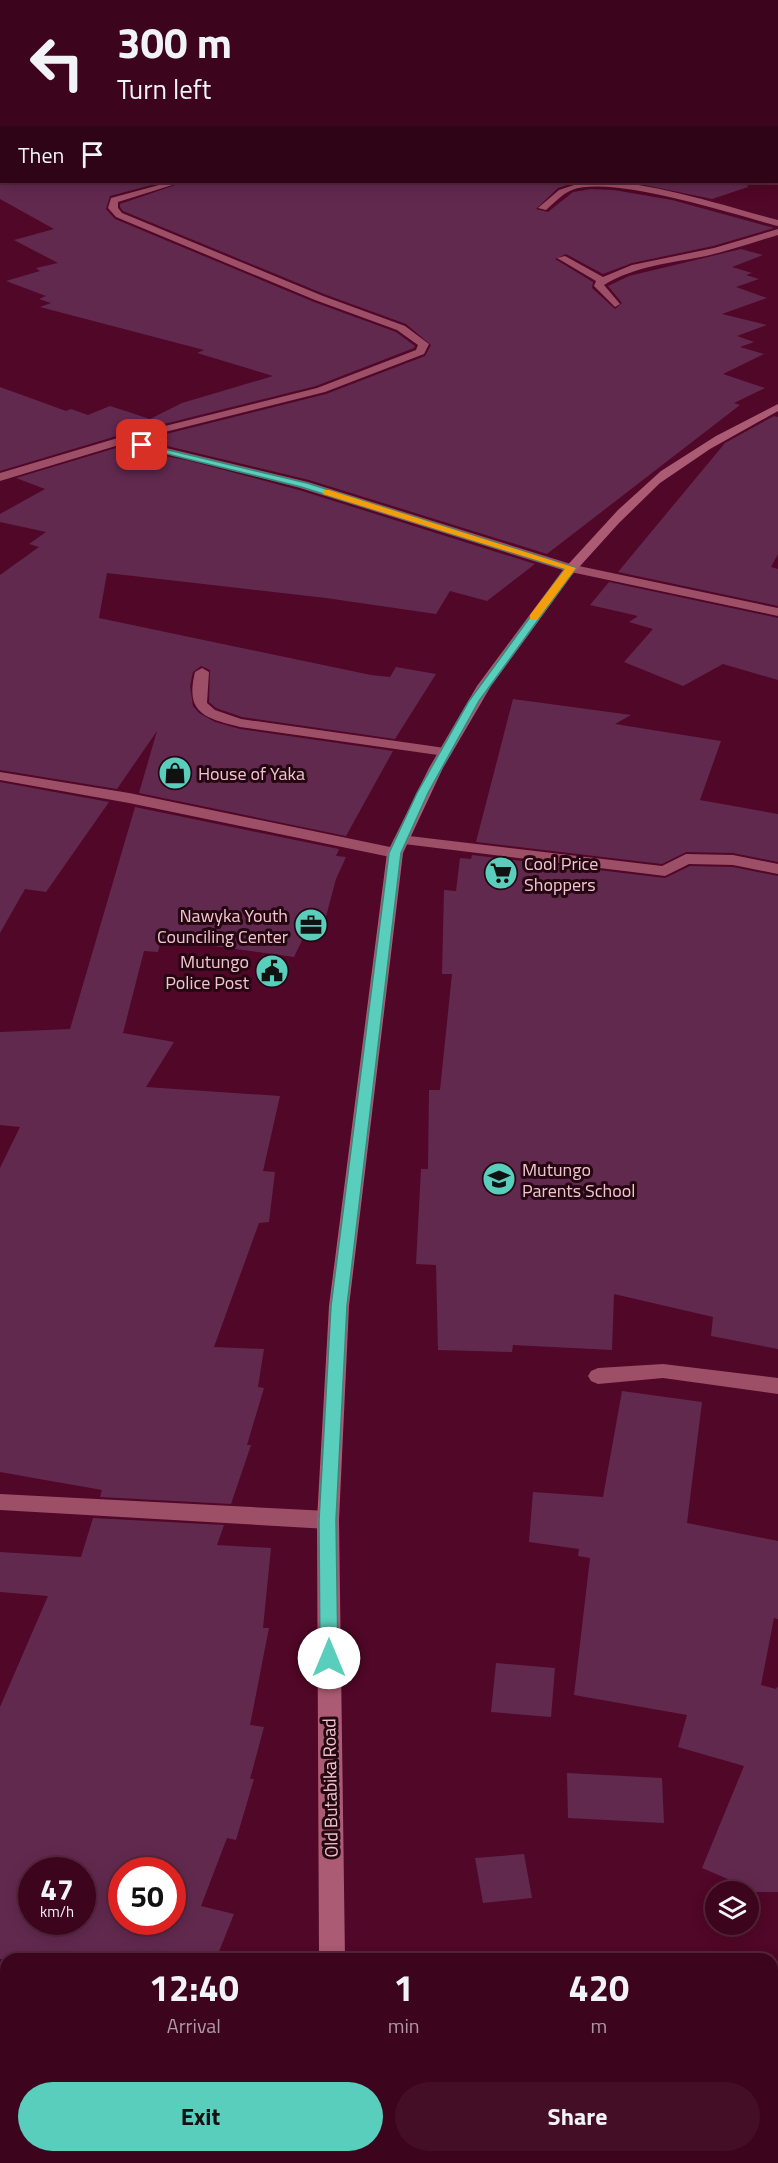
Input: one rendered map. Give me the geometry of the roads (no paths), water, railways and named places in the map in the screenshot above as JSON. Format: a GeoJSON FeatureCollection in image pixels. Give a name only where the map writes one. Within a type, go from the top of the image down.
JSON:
{"type":"FeatureCollection","features":[{"type":"Feature","properties":{"kind":"main road","name":"Old Butabika Road"},"geometry":{"type":"LineString","coordinates":[[332,1953],[328,1520],[339,1306],[398,847],[474,701],[571,568],[627,508],[663,475],[723,435],[778,406]]}},
{"type":"Feature","properties":{"kind":"street"},"geometry":{"type":"LineString","coordinates":[[0,477],[119,441],[321,390],[420,352],[424,344],[400,328],[119,215],[114,208],[114,200],[174,183]]}},
{"type":"Feature","properties":{"kind":"street"},"geometry":{"type":"LineString","coordinates":[[596,183],[631,187],[721,206],[778,223]]}},
{"type":"Feature","properties":{"kind":"street"},"geometry":{"type":"LineString","coordinates":[[543,207],[562,189],[573,186],[631,187]]}},
{"type":"Feature","properties":{"kind":"street"},"geometry":{"type":"LineString","coordinates":[[615,304],[598,284],[610,275],[650,264],[707,253],[778,232]]}},
{"type":"Feature","properties":{"kind":"street"},"geometry":{"type":"LineString","coordinates":[[562,258],[603,281]]}},
{"type":"Feature","properties":{"kind":"street"},"geometry":{"type":"LineString","coordinates":[[119,441],[188,455],[304,485],[571,568],[778,612]]}},
{"type":"Feature","properties":{"kind":"street"},"geometry":{"type":"LineString","coordinates":[[202,672],[196,692],[202,707],[215,716],[240,723],[446,752]]}},
{"type":"Feature","properties":{"kind":"street"},"geometry":{"type":"LineString","coordinates":[[0,776],[398,847],[665,872],[686,859],[733,860],[778,869]]}},
{"type":"Feature","properties":{"kind":"street"},"geometry":{"type":"LineString","coordinates":[[598,1376],[663,1371],[778,1386]]}},
{"type":"Feature","properties":{"kind":"street"},"geometry":{"type":"LineString","coordinates":[[0,1502],[328,1520]]}},
{"type":"Feature","properties":{"kind":"place","name":"House of Yaka"},"geometry":{"type":"Point","coordinates":[175,773]}},
{"type":"Feature","properties":{"kind":"place","name":"Cool Price Shoppers"},"geometry":{"type":"Point","coordinates":[501,873]}},
{"type":"Feature","properties":{"kind":"place","name":"Nawyka Youth Counciling Center"},"geometry":{"type":"Point","coordinates":[311,925]}},
{"type":"Feature","properties":{"kind":"place","name":"Mutungo Police Post"},"geometry":{"type":"Point","coordinates":[272,971]}},
{"type":"Feature","properties":{"kind":"place","name":"Mutungo Parents School"},"geometry":{"type":"Point","coordinates":[499,1179]}}]}
